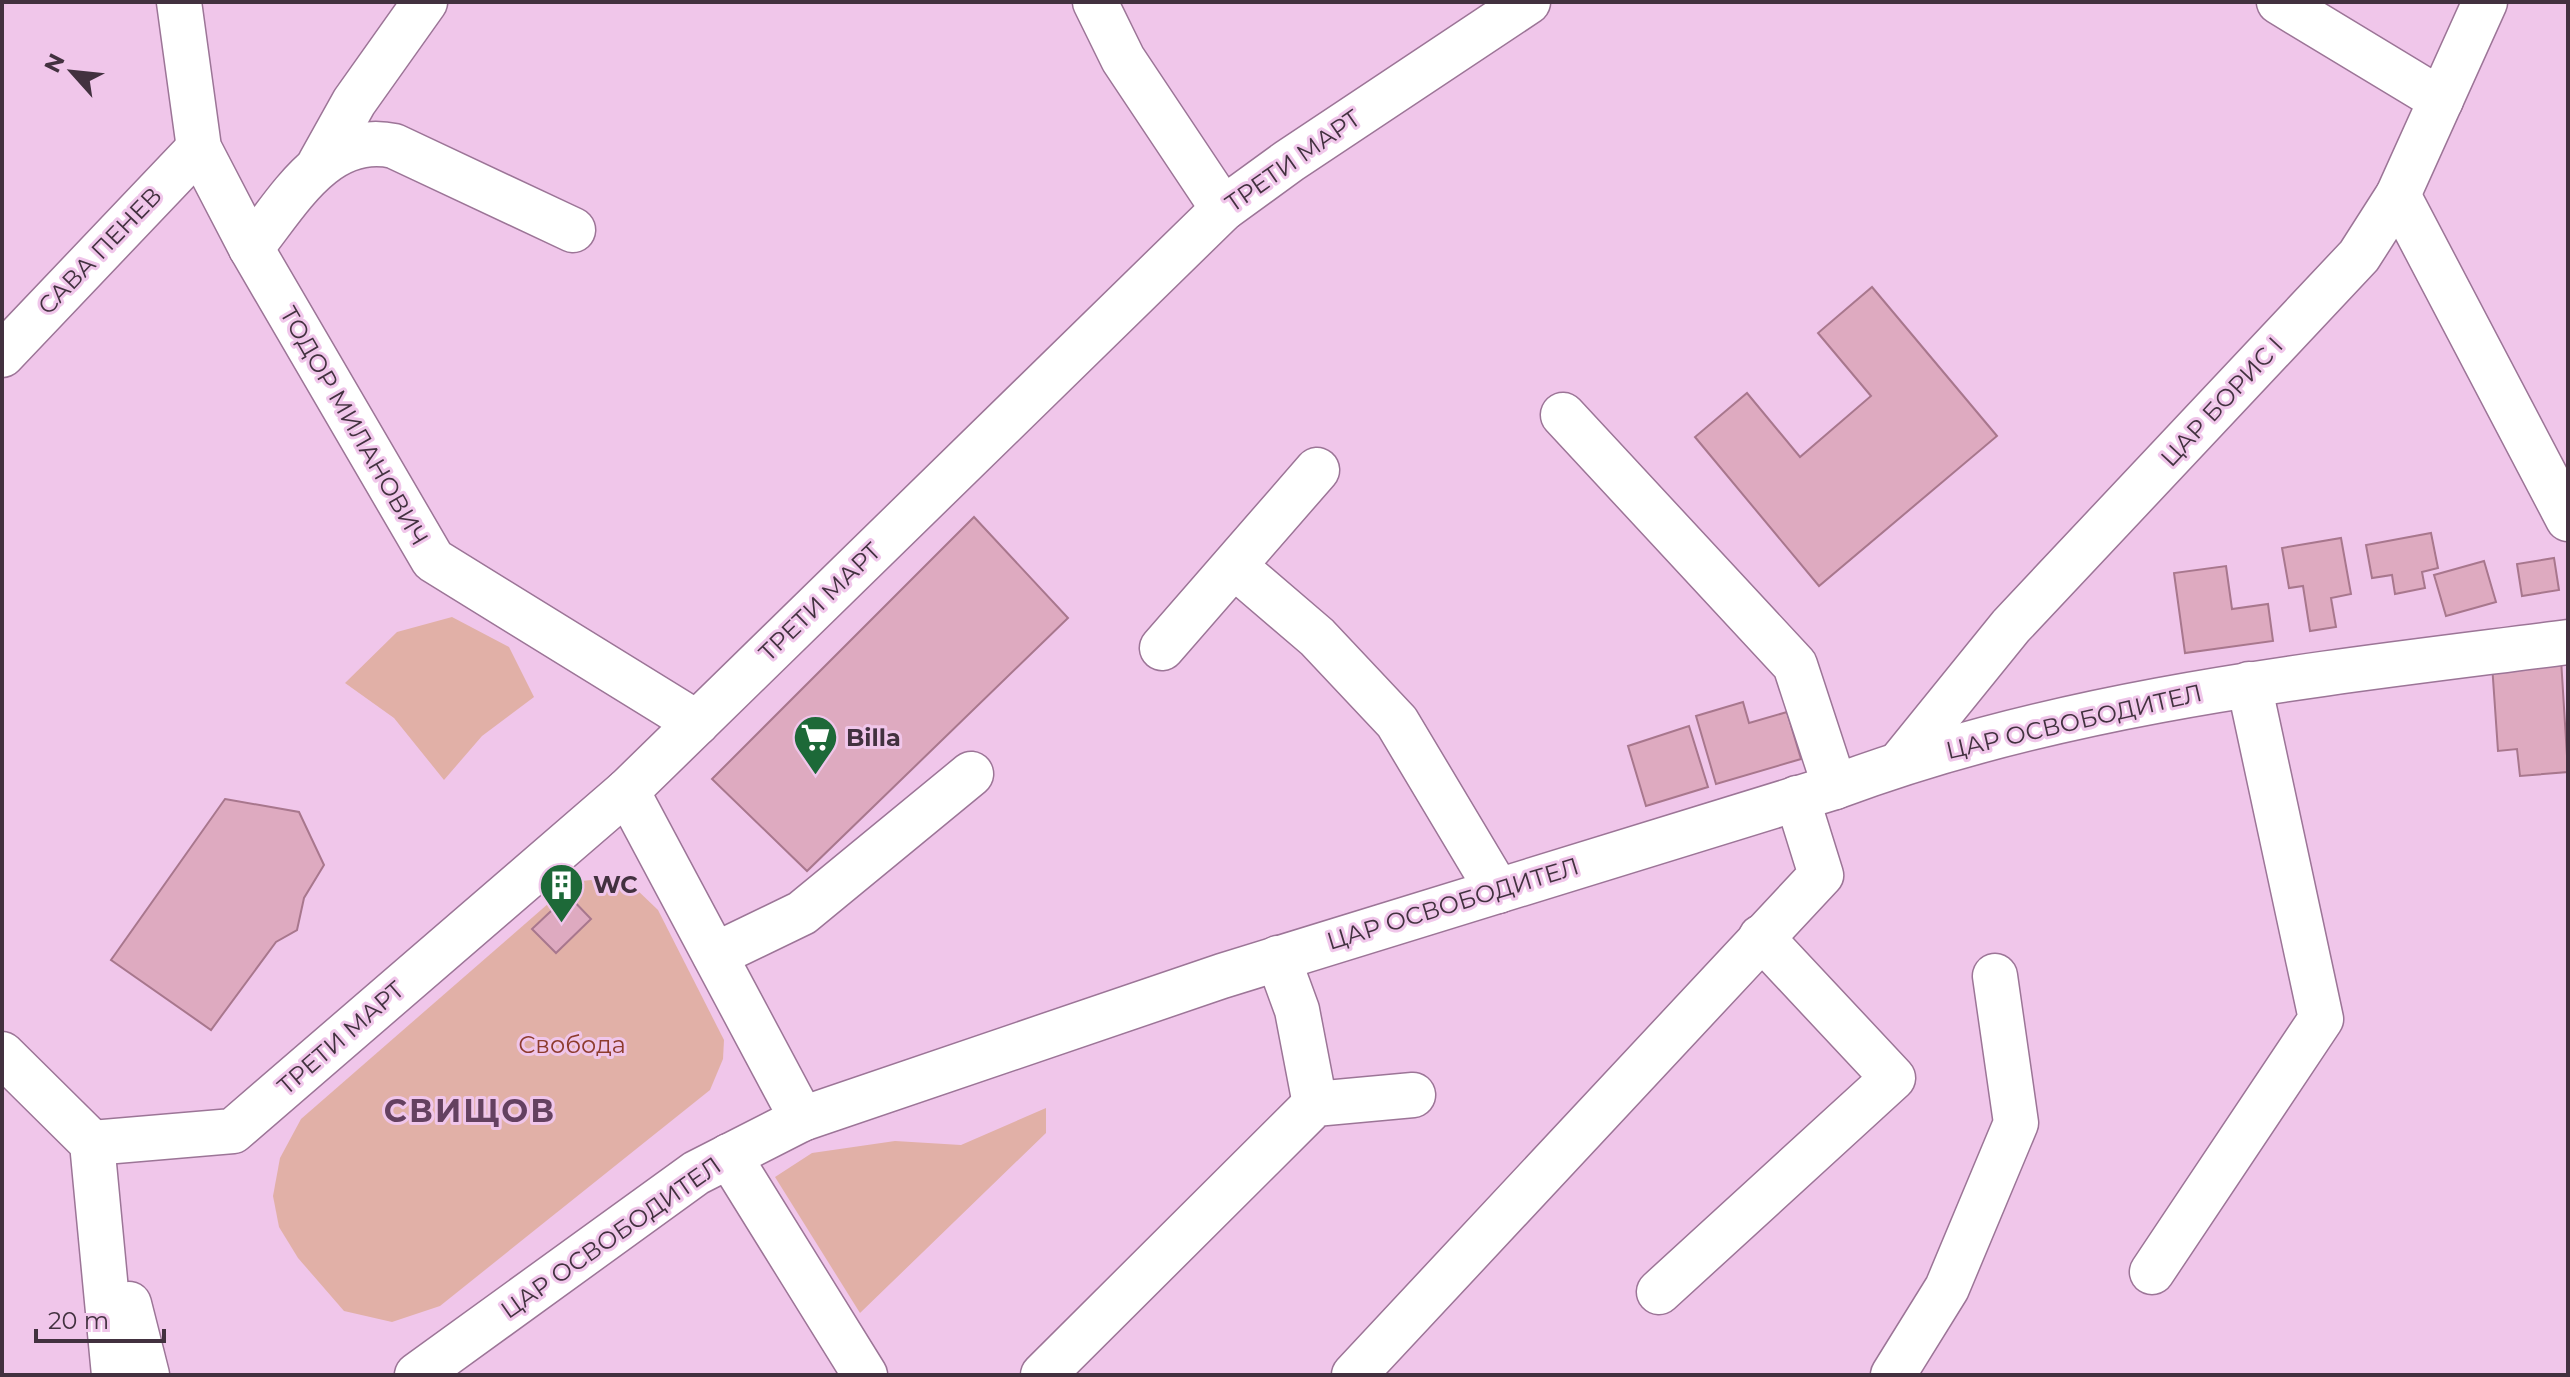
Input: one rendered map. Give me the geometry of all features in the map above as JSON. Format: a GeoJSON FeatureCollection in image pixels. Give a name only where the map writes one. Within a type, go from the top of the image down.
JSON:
{"type":"FeatureCollection","features":[{"type":"Feature","properties":{"kind":"street","name":"ТОДОР МИЛАНОВИЧ"},"geometry":{"type":"LineString","coordinates":[[179,2],[199,148],[251,248],[433,560],[697,723]]}},
{"type":"Feature","properties":{"kind":"street"},"geometry":{"type":"LineString","coordinates":[[251,248],[320,163],[354,102],[425,2]]}},
{"type":"Feature","properties":{"kind":"street"},"geometry":{"type":"LineString","coordinates":[[1095,2],[1123,59],[1223,209]]}},
{"type":"Feature","properties":{"kind":"street","name":"ТРЕТИ МАРТ"},"geometry":{"type":"LineString","coordinates":[[93,1159],[233,1131],[627,791],[1223,209],[1289,161],[1528,2]]}},
{"type":"Feature","properties":{"kind":"street"},"geometry":{"type":"LineString","coordinates":[[2279,2],[2441,100]]}},
{"type":"Feature","properties":{"kind":"street","name":"ЦАР БОРИС I"},"geometry":{"type":"LineString","coordinates":[[1900,763],[2011,626],[2359,256],[2398,195],[2485,2]]}},
{"type":"Feature","properties":{"kind":"street"},"geometry":{"type":"LineString","coordinates":[[320,163],[353,145],[374,141],[394,146],[573,230]]}},
{"type":"Feature","properties":{"kind":"street","name":"САВА ПЕНЕВ"},"geometry":{"type":"LineString","coordinates":[[2,355],[199,148]]}},
{"type":"Feature","properties":{"kind":"street"},"geometry":{"type":"LineString","coordinates":[[2398,195],[2568,519]]}},
{"type":"Feature","properties":{"kind":"street"},"geometry":{"type":"LineString","coordinates":[[1354,1375],[1821,875],[1816,793],[1795,665],[1563,415]]}},
{"type":"Feature","properties":{"kind":"street"},"geometry":{"type":"LineString","coordinates":[[1162,648],[1317,470]]}},
{"type":"Feature","properties":{"kind":"street"},"geometry":{"type":"LineString","coordinates":[[1234,566],[1317,637],[1397,722],[1498,891]]}},
{"type":"Feature","properties":{"kind":"street","name":"ЦАР ОСВОБОДИТЕЛ"},"geometry":{"type":"LineString","coordinates":[[417,1375],[696,1173],[802,1119],[1278,958],[1816,793],[1900,763],[2156,698],[2568,642]]}},
{"type":"Feature","properties":{"kind":"street"},"geometry":{"type":"LineString","coordinates":[[2152,1272],[2321,1019],[2249,684]]}},
{"type":"Feature","properties":{"kind":"street"},"geometry":{"type":"LineString","coordinates":[[715,955],[802,913],[971,774]]}},
{"type":"Feature","properties":{"kind":"street"},"geometry":{"type":"LineString","coordinates":[[627,791],[802,1119]]}},
{"type":"Feature","properties":{"kind":"street"},"geometry":{"type":"LineString","coordinates":[[1659,1292],[1893,1078],[1761,937]]}},
{"type":"Feature","properties":{"kind":"street"},"geometry":{"type":"LineString","coordinates":[[1278,958],[1297,1010],[1315,1104]]}},
{"type":"Feature","properties":{"kind":"street"},"geometry":{"type":"LineString","coordinates":[[1893,1375],[1947,1288],[2016,1123],[1995,976]]}},
{"type":"Feature","properties":{"kind":"street"},"geometry":{"type":"LineString","coordinates":[[2,1054],[93,1159],[147,1375]]}},
{"type":"Feature","properties":{"kind":"street"},"geometry":{"type":"LineString","coordinates":[[1043,1375],[1315,1104],[1413,1095]]}},
{"type":"Feature","properties":{"kind":"street"},"geometry":{"type":"LineString","coordinates":[[729,1156],[865,1375]]}},
{"type":"Feature","properties":{"kind":"street"},"geometry":{"type":"LineString","coordinates":[[93,1159],[114,1375]]}},
{"type":"Feature","properties":{"kind":"green space"},"geometry":{"type":"Polygon","coordinates":[[[452,617],[509,647],[534,697],[482,736],[444,780],[394,718],[345,683],[397,632],[452,617]]]}},
{"type":"Feature","properties":{"kind":"green space","name":"Свобода"},"geometry":{"type":"Polygon","coordinates":[[[600,879],[634,887],[658,910],[724,1040],[723,1059],[710,1090],[440,1306],[392,1322],[344,1311],[298,1258],[279,1227],[273,1196],[280,1158],[301,1119],[573,882],[600,879]]]}},
{"type":"Feature","properties":{"kind":"green space"},"geometry":{"type":"Polygon","coordinates":[[[1046,1108],[1046,1133],[860,1313],[775,1177],[812,1153],[895,1141],[961,1145],[1046,1108]]]}},
{"type":"Feature","properties":{"kind":"building"},"geometry":{"type":"Polygon","coordinates":[[[1872,287],[1997,436],[1819,586],[1695,437],[1747,393],[1800,457],[1871,396],[1818,333],[1872,287]]]}},
{"type":"Feature","properties":{"kind":"building"},"geometry":{"type":"Polygon","coordinates":[[[974,517],[1068,618],[807,871],[712,779],[974,517]]]}},
{"type":"Feature","properties":{"kind":"building"},"geometry":{"type":"Polygon","coordinates":[[[2431,533],[2438,568],[2422,572],[2425,588],[2395,594],[2392,575],[2372,578],[2366,545],[2431,533]]]}},
{"type":"Feature","properties":{"kind":"building"},"geometry":{"type":"Polygon","coordinates":[[[2341,538],[2351,594],[2331,598],[2336,627],[2310,631],[2303,586],[2289,588],[2282,548],[2341,538]]]}},
{"type":"Feature","properties":{"kind":"building"},"geometry":{"type":"Polygon","coordinates":[[[2554,558],[2559,590],[2522,596],[2517,564],[2554,558]]]}},
{"type":"Feature","properties":{"kind":"building"},"geometry":{"type":"Polygon","coordinates":[[[2484,561],[2496,602],[2446,616],[2434,575],[2484,561]]]}},
{"type":"Feature","properties":{"kind":"building"},"geometry":{"type":"Polygon","coordinates":[[[2226,566],[2232,609],[2268,604],[2273,641],[2185,653],[2174,573],[2226,566]]]}},
{"type":"Feature","properties":{"kind":"building"},"geometry":{"type":"Polygon","coordinates":[[[2561,659],[2568,772],[2520,776],[2517,749],[2498,751],[2492,664],[2561,659]]]}},
{"type":"Feature","properties":{"kind":"building"},"geometry":{"type":"Polygon","coordinates":[[[1743,702],[1749,723],[1787,712],[1801,759],[1716,784],[1696,716],[1743,702]]]}},
{"type":"Feature","properties":{"kind":"building"},"geometry":{"type":"Polygon","coordinates":[[[1689,726],[1708,787],[1646,806],[1628,746],[1689,726]]]}},
{"type":"Feature","properties":{"kind":"building"},"geometry":{"type":"Polygon","coordinates":[[[225,799],[299,812],[324,865],[304,898],[297,930],[276,942],[211,1030],[111,960],[225,799]]]}},
{"type":"Feature","properties":{"kind":"building","name":"WC"},"geometry":{"type":"Polygon","coordinates":[[[568,895],[591,919],[556,953],[532,929],[568,895]]]}},
{"type":"Feature","properties":{"kind":"place","name":"Billa"},"geometry":{"type":"Point","coordinates":[815,777]}},
{"type":"Feature","properties":{"kind":"place","name":"WC"},"geometry":{"type":"Point","coordinates":[562,924]}},
{"type":"Feature","properties":{"kind":"district","name":"СВИЩОВ"},"geometry":{"type":"Point","coordinates":[470,1111]}}]}
